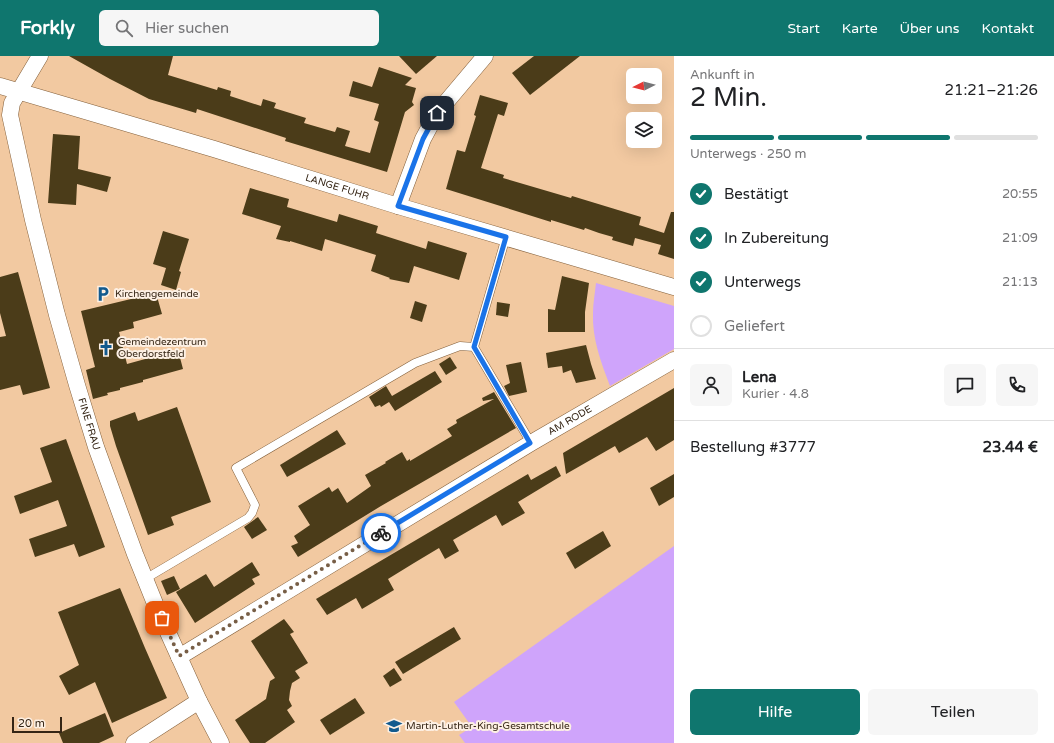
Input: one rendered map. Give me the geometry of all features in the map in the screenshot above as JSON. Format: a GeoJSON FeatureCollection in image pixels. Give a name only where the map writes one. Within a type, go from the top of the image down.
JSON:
{"type":"FeatureCollection","features":[{"type":"Feature","properties":{"kind":"street","name":"FINE FRAU"},"geometry":{"type":"LineString","coordinates":[[40,56],[12,103],[10,115],[33,220],[57,315],[94,441],[134,554],[199,701],[221,743]]}},
{"type":"Feature","properties":{"kind":"street"},"geometry":{"type":"LineString","coordinates":[[398,206],[423,139],[437,113],[485,56]]}},
{"type":"Feature","properties":{"kind":"street","name":"LANGE FUHR"},"geometry":{"type":"LineString","coordinates":[[0,86],[214,149],[398,206],[674,287]]}},
{"type":"Feature","properties":{"kind":"street","name":"AM RODE"},"geometry":{"type":"LineString","coordinates":[[179,656],[530,443],[674,360]]}},
{"type":"Feature","properties":{"kind":"street"},"geometry":{"type":"LineString","coordinates":[[134,743],[199,701]]}},
{"type":"Feature","properties":{"kind":"lane"},"geometry":{"type":"LineString","coordinates":[[506,237],[474,347],[530,443]]}},
{"type":"Feature","properties":{"kind":"lane"},"geometry":{"type":"LineString","coordinates":[[145,579],[248,518],[255,509],[255,505],[236,468],[415,363],[460,346],[474,347]]}},
{"type":"Feature","properties":{"kind":"shaded area"},"geometry":{"type":"Polygon","coordinates":[[[596,283],[674,306],[674,349],[610,386],[600,359],[594,332],[593,309],[596,283]]]}},
{"type":"Feature","properties":{"kind":"shaded area"},"geometry":{"type":"Polygon","coordinates":[[[674,546],[674,743],[465,743],[459,735],[472,727],[454,702],[674,546]]]}},
{"type":"Feature","properties":{"kind":"building"},"geometry":{"type":"Polygon","coordinates":[[[69,56],[173,56],[168,75],[217,90],[218,87],[231,91],[230,96],[261,106],[263,99],[276,103],[274,108],[306,118],[304,123],[335,132],[337,127],[350,131],[345,146],[370,153],[379,122],[374,120],[379,104],[349,96],[353,81],[372,87],[379,67],[412,78],[405,85],[416,88],[412,102],[414,105],[405,112],[387,172],[285,141],[286,138],[197,109],[196,113],[149,99],[69,56]]]}},
{"type":"Feature","properties":{"kind":"building"},"geometry":{"type":"Polygon","coordinates":[[[399,56],[437,56],[416,74],[399,56]]]}},
{"type":"Feature","properties":{"kind":"building"},"geometry":{"type":"Polygon","coordinates":[[[534,56],[580,56],[530,95],[512,73],[534,56]]]}},
{"type":"Feature","properties":{"kind":"building"},"geometry":{"type":"Polygon","coordinates":[[[480,95],[508,103],[504,116],[498,114],[481,168],[504,175],[503,178],[571,198],[572,196],[641,217],[639,225],[664,233],[671,212],[674,212],[674,259],[658,254],[661,245],[635,238],[633,246],[612,240],[613,237],[585,228],[584,230],[551,220],[551,222],[446,189],[457,150],[465,152],[476,116],[474,115],[480,95]]]}},
{"type":"Feature","properties":{"kind":"building"},"geometry":{"type":"Polygon","coordinates":[[[53,134],[80,136],[78,169],[111,177],[107,192],[77,184],[76,205],[48,203],[53,134]]]}},
{"type":"Feature","properties":{"kind":"building"},"geometry":{"type":"Polygon","coordinates":[[[250,188],[289,199],[287,207],[337,222],[339,214],[378,226],[376,233],[426,249],[428,241],[467,253],[459,280],[414,266],[409,283],[389,279],[390,278],[371,271],[376,255],[325,239],[322,251],[290,241],[276,239],[281,226],[242,214],[250,188]]]}},
{"type":"Feature","properties":{"kind":"building"},"geometry":{"type":"Polygon","coordinates":[[[163,231],[189,239],[179,271],[181,272],[176,290],[161,285],[166,268],[153,264],[163,231]]]}},
{"type":"Feature","properties":{"kind":"building"},"geometry":{"type":"Polygon","coordinates":[[[18,272],[50,388],[23,395],[20,385],[0,390],[0,337],[6,336],[0,313],[0,277],[18,272]]]}},
{"type":"Feature","properties":{"kind":"building"},"geometry":{"type":"Polygon","coordinates":[[[562,276],[589,283],[585,312],[585,332],[548,332],[548,309],[555,310],[562,276]]]}},
{"type":"Feature","properties":{"kind":"building"},"geometry":{"type":"Polygon","coordinates":[[[156,293],[162,314],[133,322],[134,328],[119,332],[127,364],[178,350],[183,369],[143,380],[143,382],[120,388],[120,390],[107,393],[108,395],[93,399],[86,370],[95,367],[81,311],[156,293]]]}},
{"type":"Feature","properties":{"kind":"building"},"geometry":{"type":"Polygon","coordinates":[[[415,301],[427,305],[422,322],[410,318],[415,301]]]}},
{"type":"Feature","properties":{"kind":"building"},"geometry":{"type":"Polygon","coordinates":[[[497,302],[510,304],[508,317],[496,315],[497,302]]]}},
{"type":"Feature","properties":{"kind":"building"},"geometry":{"type":"Polygon","coordinates":[[[586,345],[596,379],[576,383],[571,370],[563,373],[562,366],[548,368],[546,353],[586,345]]]}},
{"type":"Feature","properties":{"kind":"building"},"geometry":{"type":"Polygon","coordinates":[[[450,357],[457,368],[446,375],[439,364],[450,357]]]}},
{"type":"Feature","properties":{"kind":"building"},"geometry":{"type":"Polygon","coordinates":[[[521,362],[527,392],[509,396],[504,386],[510,383],[506,365],[521,362]]]}},
{"type":"Feature","properties":{"kind":"building"},"geometry":{"type":"Polygon","coordinates":[[[435,371],[442,382],[395,411],[389,402],[381,407],[380,405],[375,407],[369,397],[386,386],[392,396],[435,371]]]}},
{"type":"Feature","properties":{"kind":"building"},"geometry":{"type":"Polygon","coordinates":[[[674,388],[674,440],[656,451],[647,437],[619,453],[615,446],[566,474],[563,453],[674,388]]]}},
{"type":"Feature","properties":{"kind":"building"},"geometry":{"type":"Polygon","coordinates":[[[494,392],[516,428],[381,506],[298,557],[291,546],[298,543],[294,536],[310,525],[298,506],[329,487],[332,492],[338,488],[347,503],[371,486],[365,475],[402,452],[407,461],[410,459],[410,461],[452,436],[447,429],[457,423],[456,420],[494,399],[483,401],[482,398],[494,392]]]}},
{"type":"Feature","properties":{"kind":"building"},"geometry":{"type":"Polygon","coordinates":[[[177,407],[211,502],[171,517],[174,525],[148,535],[116,446],[110,421],[135,412],[138,421],[177,407]]]}},
{"type":"Feature","properties":{"kind":"building"},"geometry":{"type":"Polygon","coordinates":[[[337,430],[346,444],[287,477],[280,465],[337,430]]]}},
{"type":"Feature","properties":{"kind":"building"},"geometry":{"type":"Polygon","coordinates":[[[66,439],[105,547],[79,557],[74,544],[35,557],[29,539],[67,526],[58,500],[20,514],[14,496],[52,482],[40,448],[66,439]]]}},
{"type":"Feature","properties":{"kind":"building"},"geometry":{"type":"Polygon","coordinates":[[[556,466],[561,476],[518,502],[525,513],[502,526],[496,515],[453,540],[459,551],[445,559],[439,548],[388,579],[394,590],[362,609],[356,598],[327,615],[316,599],[528,474],[531,480],[556,466]]]}},
{"type":"Feature","properties":{"kind":"building"},"geometry":{"type":"Polygon","coordinates":[[[674,474],[674,497],[659,506],[650,488],[674,474]]]}},
{"type":"Feature","properties":{"kind":"building"},"geometry":{"type":"Polygon","coordinates":[[[258,517],[267,530],[252,539],[244,527],[258,517]]]}},
{"type":"Feature","properties":{"kind":"building"},"geometry":{"type":"Polygon","coordinates":[[[603,531],[611,546],[575,569],[566,553],[603,531]]]}},
{"type":"Feature","properties":{"kind":"building"},"geometry":{"type":"Polygon","coordinates":[[[252,562],[260,575],[252,579],[255,584],[195,623],[176,592],[206,574],[214,587],[252,562]]]}},
{"type":"Feature","properties":{"kind":"building"},"geometry":{"type":"Polygon","coordinates":[[[174,576],[180,589],[167,595],[161,581],[174,576]]]}},
{"type":"Feature","properties":{"kind":"building"},"geometry":{"type":"Polygon","coordinates":[[[120,588],[167,698],[112,723],[95,682],[69,695],[59,676],[79,665],[58,612],[120,588]]]}},
{"type":"Feature","properties":{"kind":"building"},"geometry":{"type":"Polygon","coordinates":[[[284,619],[294,632],[290,634],[308,663],[295,671],[300,678],[292,683],[290,691],[289,700],[292,706],[287,710],[295,722],[265,743],[250,743],[235,720],[266,699],[270,681],[275,678],[251,641],[284,619]]]}},
{"type":"Feature","properties":{"kind":"building"},"geometry":{"type":"Polygon","coordinates":[[[454,627],[461,639],[403,674],[395,662],[454,627]]]}},
{"type":"Feature","properties":{"kind":"building"},"geometry":{"type":"Polygon","coordinates":[[[394,668],[402,680],[390,687],[383,676],[394,668]]]}},
{"type":"Feature","properties":{"kind":"building"},"geometry":{"type":"Polygon","coordinates":[[[355,698],[365,713],[330,735],[320,720],[355,698]]]}},
{"type":"Feature","properties":{"kind":"building"},"geometry":{"type":"Polygon","coordinates":[[[105,713],[114,736],[99,743],[63,743],[59,733],[105,713]]]}},
{"type":"Feature","properties":{"kind":"way so far"},"geometry":{"type":"LineString","coordinates":[[162,618],[179,656],[381,533]]}},
{"type":"Feature","properties":{"kind":"place","name":"Kirchengemeinde"},"geometry":{"type":"Point","coordinates":[103,294]}},
{"type":"Feature","properties":{"kind":"place","name":"Gemeindezentrum Oberdorstfeld"},"geometry":{"type":"Point","coordinates":[106,348]}},
{"type":"Feature","properties":{"kind":"place","name":"Martin-Luther-King-Gesamtschule"},"geometry":{"type":"Point","coordinates":[394,726]}},
{"type":"Feature","properties":{"kind":"route"},"geometry":{"type":"LineString","coordinates":[[381,533],[530,443],[474,347],[506,237],[398,206],[423,139],[437,113]]}}]}
